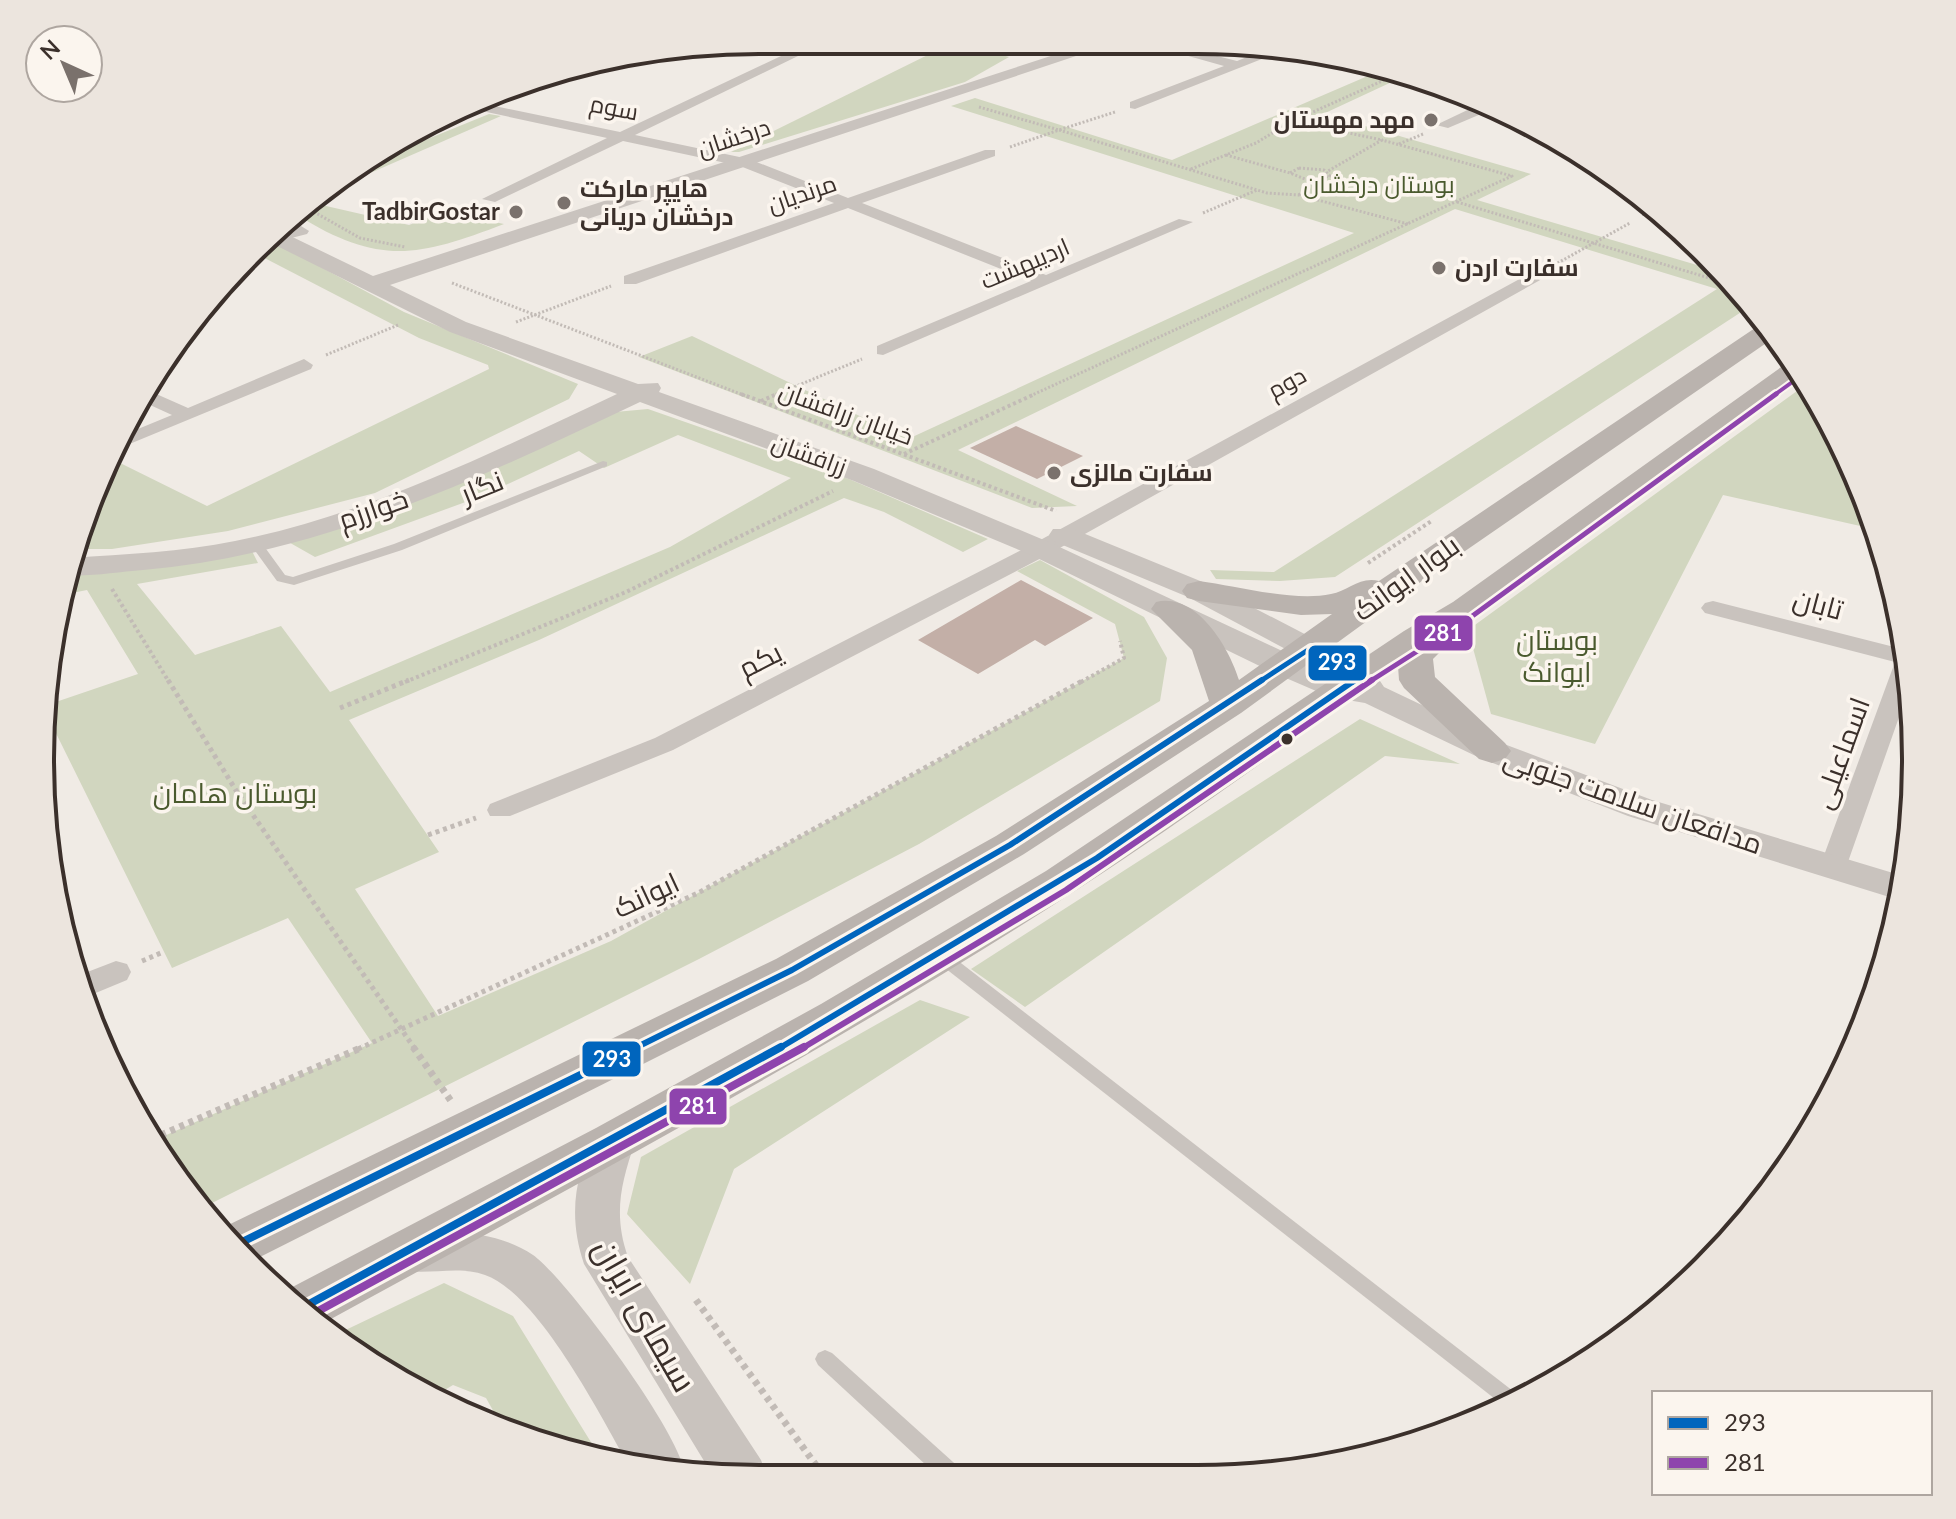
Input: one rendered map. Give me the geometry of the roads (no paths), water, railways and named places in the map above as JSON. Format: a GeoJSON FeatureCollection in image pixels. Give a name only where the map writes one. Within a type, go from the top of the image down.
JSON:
{"type":"FeatureCollection","features":[{"type":"Feature","properties":{"kind":"main road","name":"بلوار ایوانک"},"geometry":{"type":"LineString","coordinates":[[244,1241],[792,970],[1010,845],[1228,705],[1414,571],[1760,335]]}},
{"type":"Feature","properties":{"kind":"main road","name":"بلوار ایوانک"},"geometry":{"type":"LineString","coordinates":[[310,1303],[613,1142],[1061,881],[1358,687],[1787,374]]}},
{"type":"Feature","properties":{"kind":"main road"},"geometry":{"type":"LineString","coordinates":[[1199,591],[1301,605],[1337,604],[1414,571]]}},
{"type":"Feature","properties":{"kind":"main road"},"geometry":{"type":"LineString","coordinates":[[1168,609],[1199,632],[1219,665],[1228,705]]}},
{"type":"Feature","properties":{"kind":"main road"},"geometry":{"type":"LineString","coordinates":[[1465,609],[1415,657],[1417,680],[1492,751]]}},
{"type":"Feature","properties":{"kind":"street"},"geometry":{"type":"LineString","coordinates":[[490,199],[796,54]]}},
{"type":"Feature","properties":{"kind":"street","name":"درخشان"},"geometry":{"type":"LineString","coordinates":[[381,281],[1074,54]]}},
{"type":"Feature","properties":{"kind":"street"},"geometry":{"type":"LineString","coordinates":[[1193,54],[1237,65]]}},
{"type":"Feature","properties":{"kind":"street"},"geometry":{"type":"LineString","coordinates":[[1135,105],[1257,57]]}},
{"type":"Feature","properties":{"kind":"street","name":"سوم"},"geometry":{"type":"LineString","coordinates":[[488,109],[744,162],[1046,281]]}},
{"type":"Feature","properties":{"kind":"street"},"geometry":{"type":"LineString","coordinates":[[1443,125],[1474,112]]}},
{"type":"Feature","properties":{"kind":"street","name":"مرنديان"},"geometry":{"type":"LineString","coordinates":[[630,280],[990,153]]}},
{"type":"Feature","properties":{"kind":"street","name":"اردیبهشت"},"geometry":{"type":"LineString","coordinates":[[883,350],[1185,222]]}},
{"type":"Feature","properties":{"kind":"street","name":"زرافشان"},"geometry":{"type":"LineString","coordinates":[[290,233],[381,281],[428,312],[458,327],[884,464]]}},
{"type":"Feature","properties":{"kind":"street","name":"دوم"},"geometry":{"type":"LineString","coordinates":[[1052,542],[1536,275]]}},
{"type":"Feature","properties":{"kind":"street","name":"زرافشان"},"geometry":{"type":"LineString","coordinates":[[381,281],[504,326],[649,388],[749,406],[1052,542],[1168,609],[1297,656]]}},
{"type":"Feature","properties":{"kind":"street"},"geometry":{"type":"LineString","coordinates":[[131,439],[304,365]]}},
{"type":"Feature","properties":{"kind":"street","name":"خوارزم"},"geometry":{"type":"LineString","coordinates":[[81,566],[257,545],[372,512],[444,483],[649,388]]}},
{"type":"Feature","properties":{"kind":"street"},"geometry":{"type":"LineString","coordinates":[[154,400],[188,415]]}},
{"type":"Feature","properties":{"kind":"street","name":"زرافشان"},"geometry":{"type":"LineString","coordinates":[[1052,542],[1199,591],[1297,656]]}},
{"type":"Feature","properties":{"kind":"street","name":"یکم"},"geometry":{"type":"LineString","coordinates":[[500,810],[664,744],[1052,542]]}},
{"type":"Feature","properties":{"kind":"street","name":"تابان"},"geometry":{"type":"LineString","coordinates":[[1713,608],[1894,654]]}},
{"type":"Feature","properties":{"kind":"street","name":"مدافعان سلامت جنوبی"},"geometry":{"type":"LineString","coordinates":[[1297,656],[1492,751],[1640,808],[1890,885]]}},
{"type":"Feature","properties":{"kind":"street","name":"اسماعیلی"},"geometry":{"type":"LineString","coordinates":[[1833,869],[1898,687]]}},
{"type":"Feature","properties":{"kind":"street"},"geometry":{"type":"LineString","coordinates":[[90,983],[116,972]]}},
{"type":"Feature","properties":{"kind":"street","name":"سیمای ایران"},"geometry":{"type":"LineString","coordinates":[[613,1142],[597,1190],[593,1226],[607,1264],[735,1464]]}},
{"type":"Feature","properties":{"kind":"street"},"geometry":{"type":"LineString","coordinates":[[394,1257],[447,1249],[516,1268],[561,1314],[651,1456]]}},
{"type":"Feature","properties":{"kind":"lane","name":"نگار"},"geometry":{"type":"LineString","coordinates":[[257,545],[281,578],[294,581],[398,547],[603,464]]}},
{"type":"Feature","properties":{"kind":"lane"},"geometry":{"type":"LineString","coordinates":[[939,954],[1504,1394]]}},
{"type":"Feature","properties":{"kind":"lane"},"geometry":{"type":"LineString","coordinates":[[825,1359],[941,1465]]}},
{"type":"Feature","properties":{"kind":"place","name":"مهد مهستان"},"geometry":{"type":"Point","coordinates":[1431,120]}},
{"type":"Feature","properties":{"kind":"place","name":"هایپر مارکت درخشان دریانی"},"geometry":{"type":"Point","coordinates":[564,203]}},
{"type":"Feature","properties":{"kind":"place","name":"TadbirGostar"},"geometry":{"type":"Point","coordinates":[516,212]}},
{"type":"Feature","properties":{"kind":"place","name":"سفارت اردن"},"geometry":{"type":"Point","coordinates":[1439,268]}},
{"type":"Feature","properties":{"kind":"place","name":"سفارت مالزی"},"geometry":{"type":"Point","coordinates":[1054,473]}},
{"type":"Feature","properties":{"kind":"park label","name":"بوستان درخشان"},"geometry":{"type":"Point","coordinates":[1379,185]}},
{"type":"Feature","properties":{"kind":"park label","name":"بوستان ایوانک"},"geometry":{"type":"Point","coordinates":[1557,656]}},
{"type":"Feature","properties":{"kind":"park label","name":"بوستان هامان"},"geometry":{"type":"Point","coordinates":[235,793]}}]}
